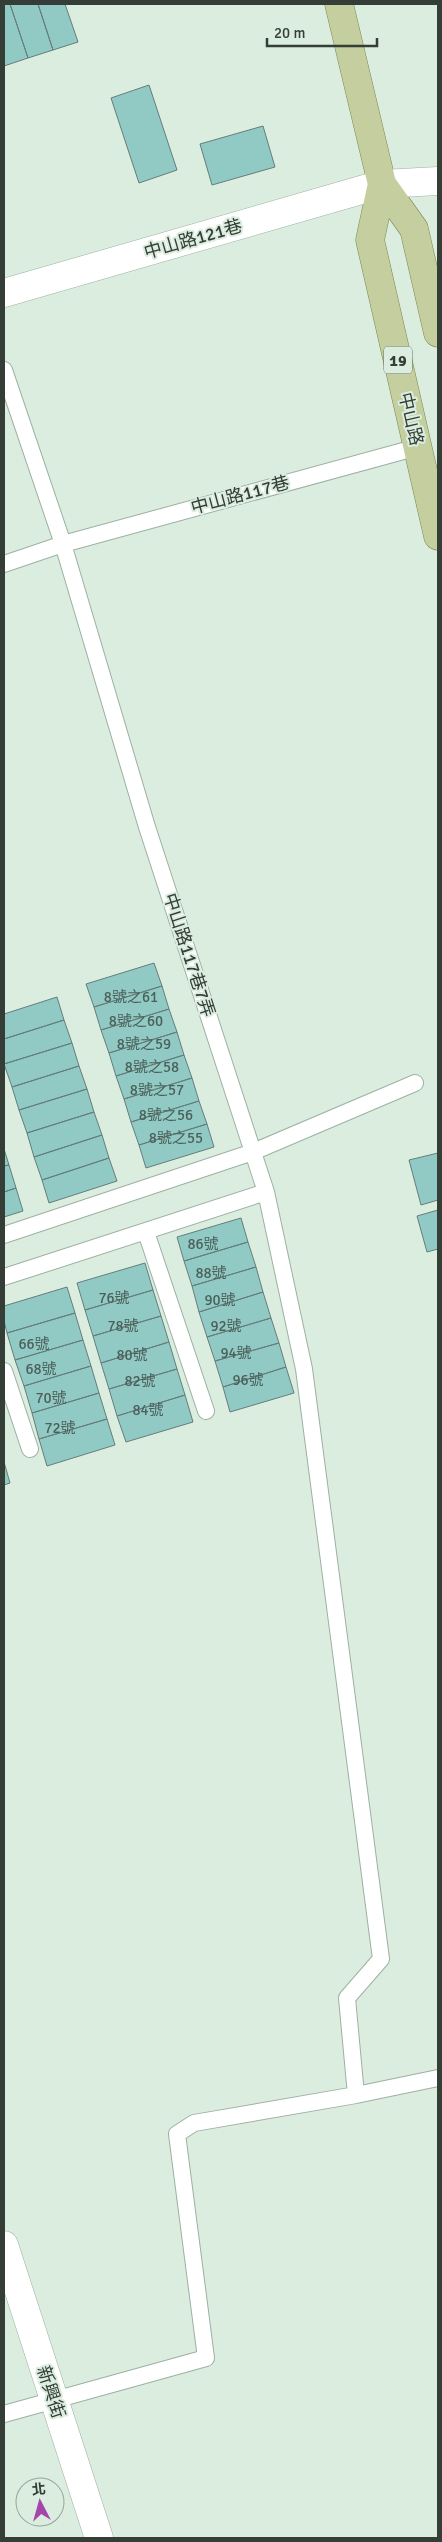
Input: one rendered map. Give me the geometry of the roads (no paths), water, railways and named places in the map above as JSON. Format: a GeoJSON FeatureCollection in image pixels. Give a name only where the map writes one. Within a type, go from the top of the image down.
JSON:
{"type":"FeatureCollection","features":[{"type":"Feature","properties":{"kind":"main road","name":"中山路"},"geometry":{"type":"LineString","coordinates":[[339,4],[382,184],[414,229],[438,333]]}},
{"type":"Feature","properties":{"kind":"main road","name":"中山路"},"geometry":{"type":"LineString","coordinates":[[382,184],[370,240],[438,536]]}},
{"type":"Feature","properties":{"kind":"street","name":"中山路121巷"},"geometry":{"type":"LineString","coordinates":[[4,293],[382,184],[438,181]]}},
{"type":"Feature","properties":{"kind":"street","name":"新興街"},"geometry":{"type":"LineString","coordinates":[[4,2246],[99,2538]]}},
{"type":"Feature","properties":{"kind":"lane","name":"中山路117巷7弄"},"geometry":{"type":"LineString","coordinates":[[4,370],[63,544],[147,827],[266,1192],[304,1369],[382,1959],[347,1998],[356,2095]]}},
{"type":"Feature","properties":{"kind":"lane","name":"中山路117巷"},"geometry":{"type":"LineString","coordinates":[[4,564],[63,544],[418,447]]}},
{"type":"Feature","properties":{"kind":"lane"},"geometry":{"type":"LineString","coordinates":[[4,1235],[253,1152],[415,1083]]}},
{"type":"Feature","properties":{"kind":"lane"},"geometry":{"type":"LineString","coordinates":[[4,1277],[266,1192]]}},
{"type":"Feature","properties":{"kind":"lane"},"geometry":{"type":"LineString","coordinates":[[146,1232],[206,1411]]}},
{"type":"Feature","properties":{"kind":"lane"},"geometry":{"type":"LineString","coordinates":[[4,1371],[30,1449]]}},
{"type":"Feature","properties":{"kind":"lane"},"geometry":{"type":"LineString","coordinates":[[4,2414],[206,2358],[177,2134],[194,2123],[356,2095],[438,2078]]}}]}
